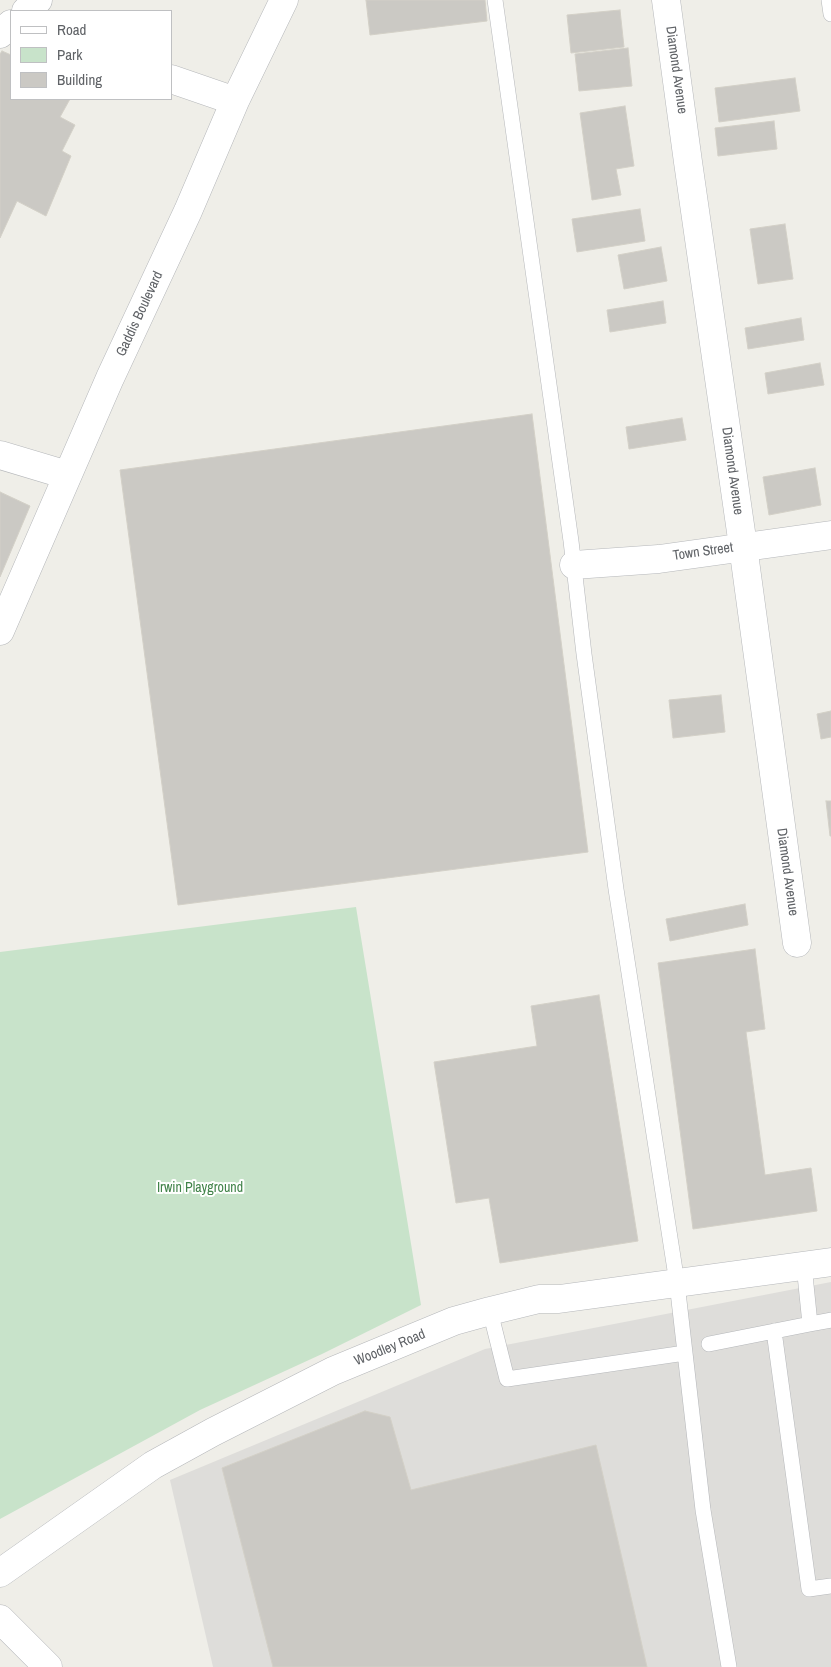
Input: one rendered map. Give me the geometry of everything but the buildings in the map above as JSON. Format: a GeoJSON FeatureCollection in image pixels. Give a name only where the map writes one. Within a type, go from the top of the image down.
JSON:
{"type":"FeatureCollection","features":[{"type":"Feature","properties":{"kind":"street"},"geometry":{"type":"LineString","coordinates":[[26,10],[38,0]]}},
{"type":"Feature","properties":{"kind":"street","name":"Gaddis Boulevard"},"geometry":{"type":"LineString","coordinates":[[0,631],[110,378],[284,0]]}},
{"type":"Feature","properties":{"kind":"street","name":"Diamond Avenue"},"geometry":{"type":"LineString","coordinates":[[666,0],[797,943]]}},
{"type":"Feature","properties":{"kind":"street"},"geometry":{"type":"LineString","coordinates":[[172,79],[236,101]]}},
{"type":"Feature","properties":{"kind":"street"},"geometry":{"type":"LineString","coordinates":[[0,455],[68,475]]}},
{"type":"Feature","properties":{"kind":"street","name":"Town Street"},"geometry":{"type":"LineString","coordinates":[[574,565],[659,558],[831,535]]}},
{"type":"Feature","properties":{"kind":"street","name":"Woodley Road"},"geometry":{"type":"LineString","coordinates":[[0,1573],[153,1465],[212,1432],[333,1371],[454,1322],[539,1299],[559,1299],[831,1262]]}},
{"type":"Feature","properties":{"kind":"street"},"geometry":{"type":"LineString","coordinates":[[0,1619],[48,1667]]}},
{"type":"Feature","properties":{"kind":"lane"},"geometry":{"type":"LineString","coordinates":[[495,0],[574,565],[616,890],[677,1283],[703,1510],[729,1667]]}},
{"type":"Feature","properties":{"kind":"lane"},"geometry":{"type":"LineString","coordinates":[[829,0],[831,14]]}},
{"type":"Feature","properties":{"kind":"lane"},"geometry":{"type":"LineString","coordinates":[[804,1266],[810,1324]]}},
{"type":"Feature","properties":{"kind":"lane"},"geometry":{"type":"LineString","coordinates":[[490,1311],[507,1379],[685,1354]]}},
{"type":"Feature","properties":{"kind":"lane"},"geometry":{"type":"LineString","coordinates":[[709,1344],[831,1320]]}},
{"type":"Feature","properties":{"kind":"lane"},"geometry":{"type":"LineString","coordinates":[[774,1331],[809,1589],[831,1586]]}},
{"type":"Feature","properties":{"kind":"shaded area"},"geometry":{"type":"Polygon","coordinates":[[[831,1282],[831,1667],[213,1667],[170,1480],[485,1349],[831,1282]]]}},
{"type":"Feature","properties":{"kind":"green space","name":"Irwin Playground"},"geometry":{"type":"Polygon","coordinates":[[[356,907],[421,1305],[322,1354],[200,1410],[0,1519],[0,952],[356,907]]]}}]}
